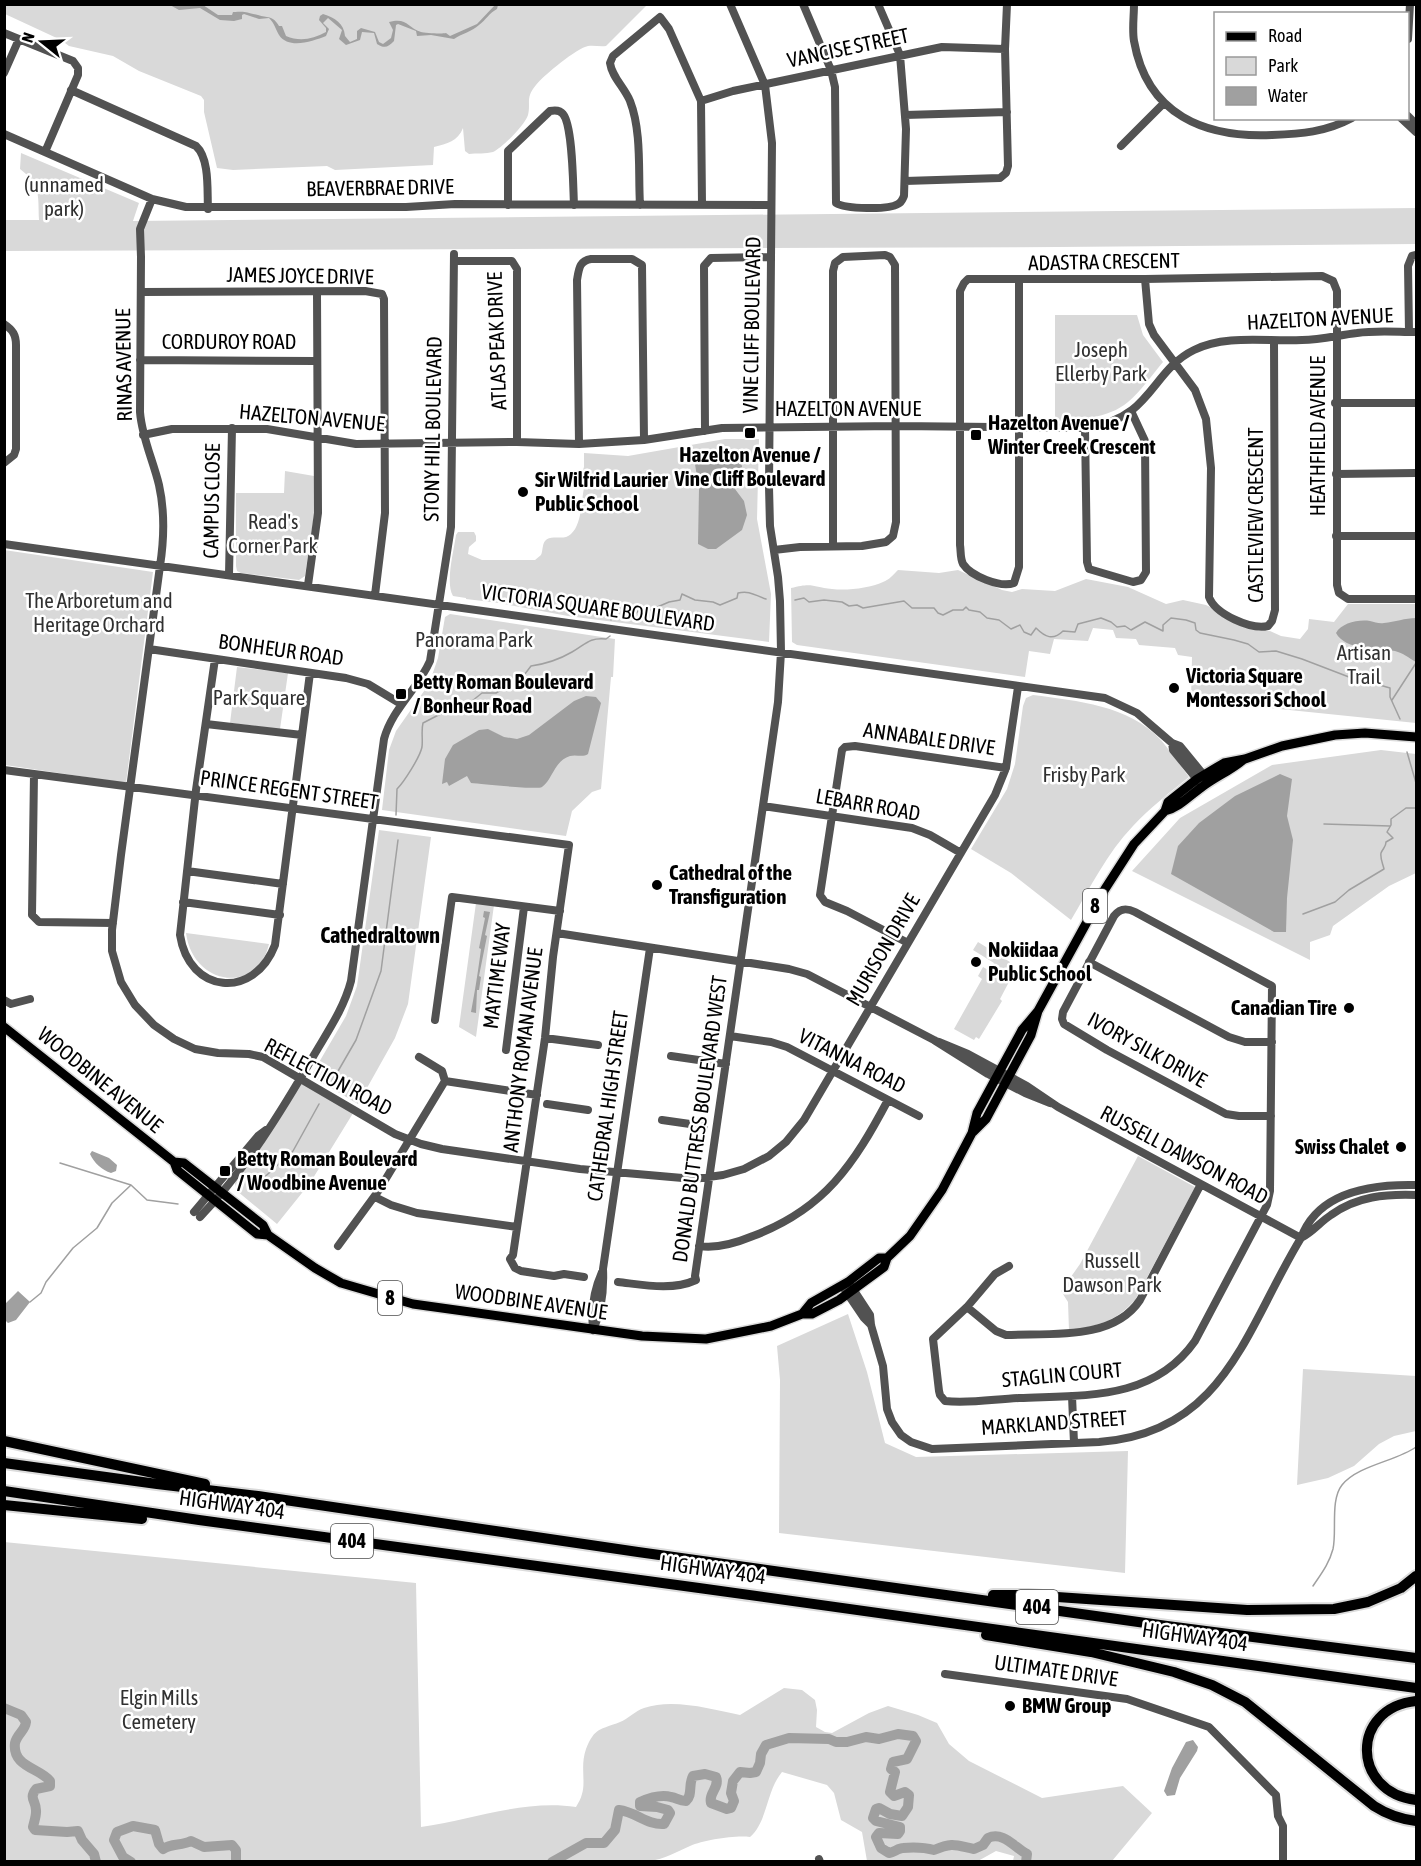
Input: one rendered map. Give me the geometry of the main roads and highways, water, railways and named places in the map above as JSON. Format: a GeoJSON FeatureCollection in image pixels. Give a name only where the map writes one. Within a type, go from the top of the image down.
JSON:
{"type":"FeatureCollection","features":[{"type":"Feature","properties":{"kind":"highway"},"geometry":{"type":"LineString","coordinates":[[4,1441],[258,1496]]}},
{"type":"Feature","properties":{"kind":"highway","name":"HIGHWAY 404"},"geometry":{"type":"LineString","coordinates":[[4,1463],[258,1496],[1216,1633],[1416,1658]]}},
{"type":"Feature","properties":{"kind":"highway","name":"HIGHWAY 404"},"geometry":{"type":"LineString","coordinates":[[4,1491],[1416,1688]]}},
{"type":"Feature","properties":{"kind":"highway"},"geometry":{"type":"LineString","coordinates":[[4,1505],[186,1523],[199,1520]]}},
{"type":"Feature","properties":{"kind":"highway"},"geometry":{"type":"LineString","coordinates":[[952,1596],[1028,1595],[1247,1610],[1334,1609],[1368,1602],[1401,1588],[1416,1576]]}},
{"type":"Feature","properties":{"kind":"highway"},"geometry":{"type":"LineString","coordinates":[[850,1609],[942,1628],[1091,1652],[1174,1672],[1212,1685],[1245,1702],[1384,1813],[1416,1821]]}},
{"type":"Feature","properties":{"kind":"highway"},"geometry":{"type":"LineString","coordinates":[[1416,1701],[1394,1706],[1376,1721],[1367,1741],[1366,1753],[1373,1775],[1382,1786],[1394,1795],[1416,1800]]}},
{"type":"Feature","properties":{"kind":"main road","name":"WOODBINE AVENUE"},"geometry":{"type":"LineString","coordinates":[[5,1027],[174,1162],[184,1163],[215,1194],[263,1225],[268,1235],[341,1283],[412,1304],[642,1336],[706,1338],[771,1326],[802,1314],[812,1314],[851,1293],[884,1268],[887,1258],[910,1236],[927,1213],[972,1133],[977,1113],[1022,1030],[1038,1011],[1119,865],[1134,844],[1165,811],[1168,802],[1203,781],[1224,763],[1245,759],[1282,746],[1335,735],[1365,733],[1416,737]]}},
{"type":"Feature","properties":{"kind":"main road","name":"WOODBINE AVENUE"},"geometry":{"type":"LineString","coordinates":[[972,1133],[986,1119],[1031,1035],[1038,1011]]}},
{"type":"Feature","properties":{"kind":"main road","name":"WOODBINE AVENUE"},"geometry":{"type":"LineString","coordinates":[[802,1314],[811,1303],[845,1284],[879,1258],[887,1258]]}},
{"type":"Feature","properties":{"kind":"water"},"geometry":{"type":"Polygon","coordinates":[[[170,5],[203,5],[218,15],[244,12],[270,18],[282,26],[286,36],[301,39],[326,32],[326,28],[319,20],[323,14],[338,22],[350,42],[357,39],[357,31],[361,28],[375,32],[379,42],[383,44],[391,38],[393,30],[389,22],[400,21],[421,32],[446,33],[450,36],[477,24],[495,5],[498,5],[497,9],[484,21],[454,39],[431,35],[417,36],[416,31],[398,24],[394,41],[384,47],[377,44],[374,33],[362,32],[360,40],[346,45],[339,39],[342,30],[328,18],[323,23],[329,29],[326,36],[308,42],[295,43],[283,40],[269,18],[259,19],[244,14],[242,19],[234,21],[220,20],[200,8],[179,10],[170,5]]]}},
{"type":"Feature","properties":{"kind":"water"},"geometry":{"type":"Polygon","coordinates":[[[696,456],[740,458],[744,475],[736,482],[735,489],[744,501],[747,515],[742,530],[716,549],[708,549],[698,544],[699,489],[694,458],[696,456]]]}},
{"type":"Feature","properties":{"kind":"water"},"geometry":{"type":"Polygon","coordinates":[[[1416,618],[1416,662],[1395,651],[1354,646],[1341,639],[1336,633],[1346,624],[1356,621],[1382,623],[1416,618]]]}},
{"type":"Feature","properties":{"kind":"water"},"geometry":{"type":"Polygon","coordinates":[[[586,696],[596,697],[601,703],[588,754],[565,758],[542,787],[471,783],[467,776],[449,786],[447,782],[442,784],[445,759],[453,745],[479,730],[488,729],[504,737],[517,739],[529,735],[574,701],[586,696]]]}},
{"type":"Feature","properties":{"kind":"water"},"geometry":{"type":"Polygon","coordinates":[[[1280,774],[1292,779],[1287,816],[1293,840],[1286,932],[1274,932],[1171,874],[1178,846],[1199,823],[1235,796],[1280,774]]]}},
{"type":"Feature","properties":{"kind":"water"},"geometry":{"type":"Polygon","coordinates":[[[484,911],[490,912],[479,976],[481,977],[479,990],[477,990],[476,1013],[471,1012],[485,918],[483,917],[484,911]]]}},
{"type":"Feature","properties":{"kind":"water"},"geometry":{"type":"Polygon","coordinates":[[[92,1151],[109,1158],[117,1165],[116,1171],[111,1173],[99,1166],[90,1154],[92,1151]]]}},
{"type":"Feature","properties":{"kind":"water"},"geometry":{"type":"Polygon","coordinates":[[[18,1291],[30,1302],[16,1320],[8,1323],[5,1320],[5,1304],[18,1291]]]}},
{"type":"Feature","properties":{"kind":"water"},"geometry":{"type":"Polygon","coordinates":[[[1193,1740],[1198,1747],[1197,1751],[1180,1778],[1175,1795],[1167,1796],[1164,1791],[1172,1768],[1186,1742],[1193,1740]]]}},
{"type":"Feature","properties":{"kind":"waterway"},"geometry":{"type":"LineString","coordinates":[[611,620],[611,616],[629,618],[639,610],[648,611],[680,600],[682,594],[695,600],[720,605],[737,598],[738,593],[742,592],[766,599]]}},
{"type":"Feature","properties":{"kind":"waterway"},"geometry":{"type":"LineString","coordinates":[[795,600],[804,598],[809,602],[824,600],[842,602],[849,606],[857,605],[863,608],[904,601],[912,608],[934,608],[943,615],[953,610],[963,610],[966,607],[969,610],[980,612],[987,618],[999,620],[1011,629],[1020,625],[1024,632],[1031,635],[1036,628],[1046,636],[1052,637],[1063,631],[1075,632],[1078,624],[1101,618],[1117,627],[1125,626],[1131,630],[1145,622],[1163,631],[1163,625],[1171,618],[1186,620],[1195,623],[1196,630],[1200,633],[1248,644],[1259,652],[1276,651],[1362,682],[1390,688],[1390,697],[1400,719]]}},
{"type":"Feature","properties":{"kind":"waterway"},"geometry":{"type":"LineString","coordinates":[[396,815],[397,789],[421,751],[423,723],[452,708],[467,705],[482,693],[496,693],[511,684],[518,683],[531,666],[557,659],[591,640],[606,639],[610,636]]}},
{"type":"Feature","properties":{"kind":"waterway"},"geometry":{"type":"LineString","coordinates":[[1392,700],[1416,663]]}},
{"type":"Feature","properties":{"kind":"waterway"},"geometry":{"type":"LineString","coordinates":[[1407,752],[1416,783]]}},
{"type":"Feature","properties":{"kind":"waterway"},"geometry":{"type":"LineString","coordinates":[[1303,914],[1335,902],[1349,890],[1384,869],[1381,853],[1386,842],[1393,838],[1387,832],[1391,819],[1406,808],[1416,808]]}},
{"type":"Feature","properties":{"kind":"waterway"},"geometry":{"type":"LineString","coordinates":[[1324,824],[1390,826]]}},
{"type":"Feature","properties":{"kind":"waterway"},"geometry":{"type":"LineString","coordinates":[[330,1085],[356,1040],[381,971],[398,840]]}},
{"type":"Feature","properties":{"kind":"waterway"},"geometry":{"type":"LineString","coordinates":[[257,1184],[293,1151],[319,1104]]}},
{"type":"Feature","properties":{"kind":"waterway"},"geometry":{"type":"LineString","coordinates":[[60,1163],[131,1185],[147,1200],[178,1204]]}},
{"type":"Feature","properties":{"kind":"waterway"},"geometry":{"type":"LineString","coordinates":[[30,1302],[41,1293],[46,1282],[73,1248],[97,1228],[112,1203],[131,1185]]}},
{"type":"Feature","properties":{"kind":"waterway"},"geometry":{"type":"LineString","coordinates":[[1313,1586],[1327,1564],[1333,1549],[1336,1499],[1342,1485],[1349,1478],[1367,1468],[1416,1447]]}},
{"type":"Feature","properties":{"kind":"waterway"},"geometry":{"type":"LineString","coordinates":[[4,1708],[21,1715],[26,1722],[15,1743],[18,1757],[50,1781],[50,1786],[36,1789],[34,1792],[36,1812],[33,1827],[35,1830],[78,1831],[82,1840],[94,1854],[96,1862]]}},
{"type":"Feature","properties":{"kind":"waterway"},"geometry":{"type":"LineString","coordinates":[[552,1862],[586,1843],[604,1843],[615,1830],[619,1810],[652,1823],[664,1824],[670,1813],[668,1810],[640,1806],[640,1802],[663,1796],[686,1801],[693,1776],[705,1774],[716,1777],[711,1803],[727,1809],[731,1808],[734,1801],[731,1793],[733,1781],[740,1772],[756,1772],[766,1745],[789,1738],[847,1742],[866,1737],[879,1739],[898,1734],[913,1736],[916,1741],[907,1759],[893,1762],[891,1769],[895,1772],[890,1792],[894,1796],[905,1792],[909,1795],[908,1807],[902,1816],[876,1809],[873,1818],[876,1821],[900,1827],[898,1834],[879,1833],[876,1837],[881,1848],[889,1853],[901,1848],[934,1850],[950,1845],[974,1849],[993,1836],[1004,1838],[1027,1854],[1026,1862]]}},
{"type":"Feature","properties":{"kind":"waterway"},"geometry":{"type":"LineString","coordinates":[[131,1862],[123,1857],[114,1840],[117,1832],[133,1826],[155,1830],[163,1849],[191,1841],[204,1847],[232,1845],[236,1850],[236,1862]]}},
{"type":"Feature","properties":{"kind":"place","name":"Hazelton Avenue / Vine Cliff Boulevard"},"geometry":{"type":"Point","coordinates":[750,433]}},
{"type":"Feature","properties":{"kind":"place","name":"Hazelton Avenue / Winter Creek Crescent"},"geometry":{"type":"Point","coordinates":[976,435]}},
{"type":"Feature","properties":{"kind":"place","name":"Sir Wilfrid Laurier Public School"},"geometry":{"type":"Point","coordinates":[523,492]}},
{"type":"Feature","properties":{"kind":"place","name":"Victoria Square Montessori School"},"geometry":{"type":"Point","coordinates":[1174,688]}},
{"type":"Feature","properties":{"kind":"place","name":"Betty Roman Boulevard / Bonheur Road"},"geometry":{"type":"Point","coordinates":[401,694]}},
{"type":"Feature","properties":{"kind":"place","name":"Cathedral of the Transfiguration"},"geometry":{"type":"Point","coordinates":[657,885]}},
{"type":"Feature","properties":{"kind":"place","name":"Nokiidaa Public School"},"geometry":{"type":"Point","coordinates":[976,962]}},
{"type":"Feature","properties":{"kind":"place","name":"Canadian Tire"},"geometry":{"type":"Point","coordinates":[1349,1008]}},
{"type":"Feature","properties":{"kind":"place","name":"Swiss Chalet"},"geometry":{"type":"Point","coordinates":[1401,1147]}},
{"type":"Feature","properties":{"kind":"place","name":"Betty Roman Boulevard / Woodbine Avenue"},"geometry":{"type":"Point","coordinates":[225,1171]}},
{"type":"Feature","properties":{"kind":"place","name":"BMW Group"},"geometry":{"type":"Point","coordinates":[1010,1706]}},
{"type":"Feature","properties":{"kind":"district","name":"Cathedraltown"},"geometry":{"type":"Point","coordinates":[380,935]}},
{"type":"Feature","properties":{"kind":"park label","name":"(unnamed park)"},"geometry":{"type":"Point","coordinates":[64,197]}},
{"type":"Feature","properties":{"kind":"park label","name":"Joseph Ellerby Park"},"geometry":{"type":"Point","coordinates":[1101,362]}},
{"type":"Feature","properties":{"kind":"park label","name":"Read's Corner Park"},"geometry":{"type":"Point","coordinates":[273,534]}},
{"type":"Feature","properties":{"kind":"park label","name":"The Arboretum and Heritage Orchard"},"geometry":{"type":"Point","coordinates":[99,613]}},
{"type":"Feature","properties":{"kind":"park label","name":"Panorama Park"},"geometry":{"type":"Point","coordinates":[474,640]}},
{"type":"Feature","properties":{"kind":"park label","name":"Artisan Trail"},"geometry":{"type":"Point","coordinates":[1364,665]}},
{"type":"Feature","properties":{"kind":"park label","name":"Park Square"},"geometry":{"type":"Point","coordinates":[259,698]}},
{"type":"Feature","properties":{"kind":"park label","name":"Frisby Park"},"geometry":{"type":"Point","coordinates":[1084,775]}},
{"type":"Feature","properties":{"kind":"park label","name":"Russell Dawson Park"},"geometry":{"type":"Point","coordinates":[1112,1273]}},
{"type":"Feature","properties":{"kind":"park label","name":"Elgin Mills Cemetery"},"geometry":{"type":"Point","coordinates":[159,1710]}}]}
